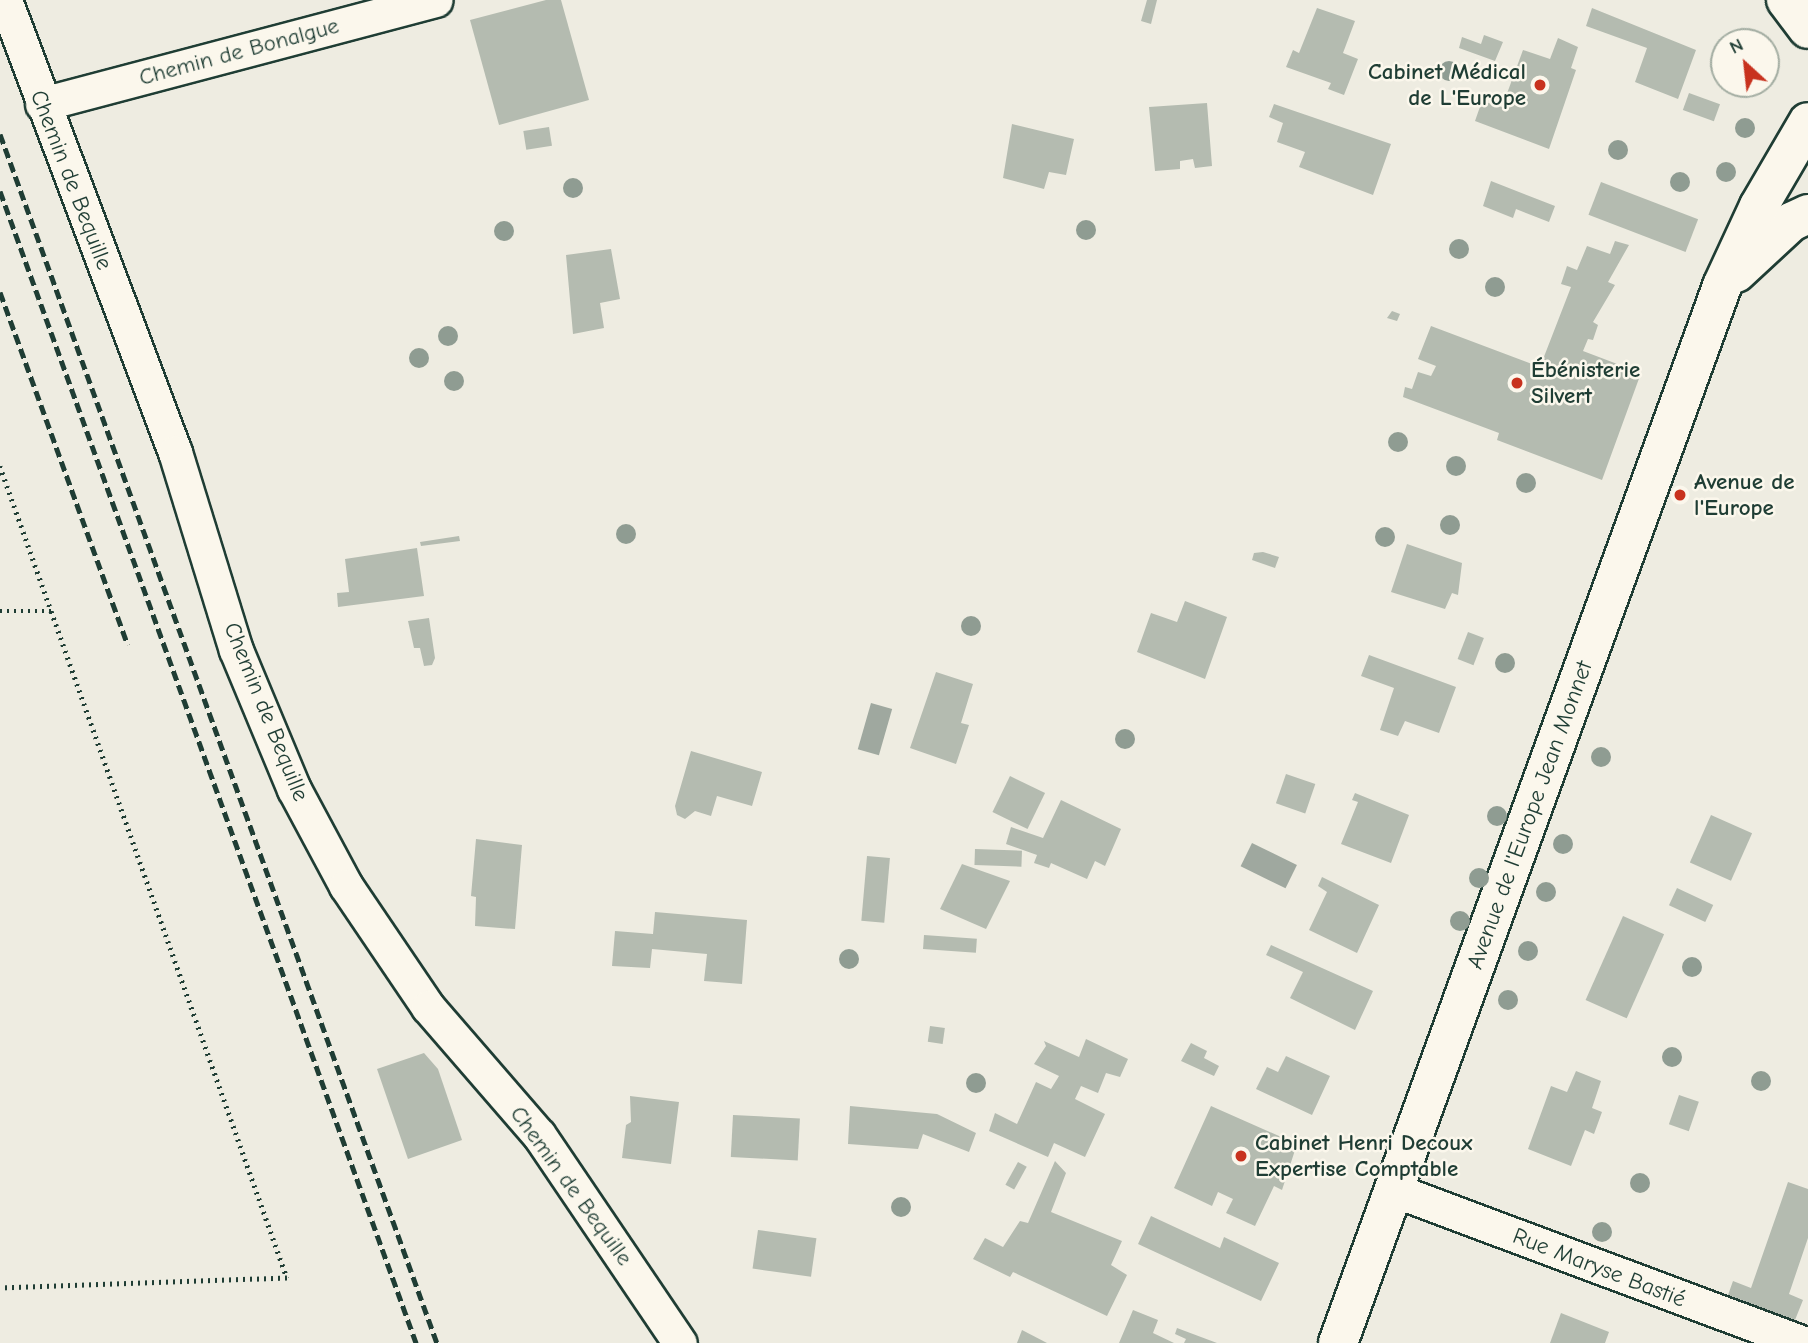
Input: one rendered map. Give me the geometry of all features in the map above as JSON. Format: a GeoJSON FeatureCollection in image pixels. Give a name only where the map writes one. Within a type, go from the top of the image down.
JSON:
{"type":"FeatureCollection","features":[{"type":"Feature","properties":{"kind":"main road"},"geometry":{"type":"LineString","coordinates":[[1786,0],[1808,29]]}},
{"type":"Feature","properties":{"kind":"main road","name":"Avenue de l'Europe Jean Monnet"},"geometry":{"type":"LineString","coordinates":[[1338,1343],[1722,286],[1759,206],[1808,122]]}},
{"type":"Feature","properties":{"kind":"main road","name":"Avenue de l'Europe Jean Monnet"},"geometry":{"type":"LineString","coordinates":[[1722,286],[1791,222],[1808,214]]}},
{"type":"Feature","properties":{"kind":"street","name":"Chemin de Bequille"},"geometry":{"type":"LineString","coordinates":[[5,0],[175,452],[236,650],[295,789],[346,886],[428,1007],[540,1135],[680,1343]]}},
{"type":"Feature","properties":{"kind":"street","name":"Chemin de Bonalgue"},"geometry":{"type":"LineString","coordinates":[[42,104],[436,0]]}},
{"type":"Feature","properties":{"kind":"street","name":"Rue Maryse Bastié"},"geometry":{"type":"LineString","coordinates":[[1394,1190],[1753,1335],[1804,1343]]}},
{"type":"Feature","properties":{"kind":"path"},"geometry":{"type":"LineString","coordinates":[[0,466],[287,1279],[0,1288]]}},
{"type":"Feature","properties":{"kind":"path"},"geometry":{"type":"LineString","coordinates":[[0,611],[53,611]]}},
{"type":"Feature","properties":{"kind":"shaded area"},"geometry":{"type":"Polygon","coordinates":[[[871,703],[892,709],[879,755],[858,749],[871,703]]]}},
{"type":"Feature","properties":{"kind":"shaded area"},"geometry":{"type":"Polygon","coordinates":[[[1252,843],[1297,865],[1286,888],[1241,866],[1252,843]]]}},
{"type":"Feature","properties":{"kind":"building"},"geometry":{"type":"Polygon","coordinates":[[[546,0],[561,0],[589,100],[499,125],[470,20],[546,0]]]}},
{"type":"Feature","properties":{"kind":"building"},"geometry":{"type":"Polygon","coordinates":[[[1147,0],[1157,0],[1151,24],[1141,21],[1147,0]]]}},
{"type":"Feature","properties":{"kind":"building"},"geometry":{"type":"Polygon","coordinates":[[[1317,8],[1355,21],[1343,53],[1358,59],[1344,95],[1328,89],[1331,83],[1286,67],[1293,50],[1299,53],[1317,8]]]}},
{"type":"Feature","properties":{"kind":"building"},"geometry":{"type":"Polygon","coordinates":[[[1592,8],[1696,50],[1678,99],[1635,82],[1647,48],[1586,26],[1592,8]]]}},
{"type":"Feature","properties":{"kind":"building"},"geometry":{"type":"Polygon","coordinates":[[[1484,35],[1503,42],[1495,61],[1459,48],[1462,37],[1481,44],[1484,35]]]}},
{"type":"Feature","properties":{"kind":"building","name":"Cabinet Médical de L'Europe"},"geometry":{"type":"Polygon","coordinates":[[[1558,38],[1578,47],[1571,68],[1576,70],[1549,149],[1475,121],[1482,101],[1502,107],[1523,50],[1550,59],[1558,38]]]}},
{"type":"Feature","properties":{"kind":"building"},"geometry":{"type":"Polygon","coordinates":[[[1689,93],[1720,104],[1714,121],[1683,110],[1689,93]]]}},
{"type":"Feature","properties":{"kind":"building"},"geometry":{"type":"Polygon","coordinates":[[[1207,103],[1212,166],[1195,168],[1193,159],[1180,161],[1180,169],[1155,171],[1149,107],[1207,103]]]}},
{"type":"Feature","properties":{"kind":"building"},"geometry":{"type":"Polygon","coordinates":[[[1274,104],[1391,144],[1373,195],[1299,167],[1305,152],[1277,142],[1283,123],[1269,117],[1274,104]]]}},
{"type":"Feature","properties":{"kind":"building"},"geometry":{"type":"Polygon","coordinates":[[[1012,124],[1074,139],[1066,175],[1049,172],[1044,189],[1003,178],[1012,124]]]}},
{"type":"Feature","properties":{"kind":"building"},"geometry":{"type":"Polygon","coordinates":[[[549,127],[552,146],[526,150],[523,131],[549,127]]]}},
{"type":"Feature","properties":{"kind":"building"},"geometry":{"type":"Polygon","coordinates":[[[1491,181],[1555,206],[1549,222],[1516,209],[1513,218],[1483,206],[1491,181]]]}},
{"type":"Feature","properties":{"kind":"building"},"geometry":{"type":"Polygon","coordinates":[[[1601,182],[1698,219],[1686,252],[1588,215],[1601,182]]]}},
{"type":"Feature","properties":{"kind":"building"},"geometry":{"type":"Polygon","coordinates":[[[1615,241],[1629,245],[1608,282],[1615,285],[1593,322],[1598,325],[1593,340],[1588,339],[1583,351],[1641,373],[1602,480],[1497,440],[1499,433],[1403,397],[1405,387],[1412,389],[1418,372],[1431,376],[1436,366],[1418,359],[1431,326],[1540,367],[1571,287],[1561,284],[1567,266],[1577,270],[1587,246],[1610,254],[1615,241]]]}},
{"type":"Feature","properties":{"kind":"building"},"geometry":{"type":"Polygon","coordinates":[[[611,249],[620,299],[600,303],[604,328],[573,334],[566,255],[611,249]]]}},
{"type":"Feature","properties":{"kind":"building"},"geometry":{"type":"Polygon","coordinates":[[[1392,311],[1400,314],[1397,321],[1387,318],[1392,311]]]}},
{"type":"Feature","properties":{"kind":"building"},"geometry":{"type":"Polygon","coordinates":[[[459,536],[460,541],[421,546],[420,542],[459,536]]]}},
{"type":"Feature","properties":{"kind":"building"},"geometry":{"type":"Polygon","coordinates":[[[1407,544],[1462,563],[1458,595],[1452,593],[1445,609],[1391,592],[1407,544]]]}},
{"type":"Feature","properties":{"kind":"building"},"geometry":{"type":"Polygon","coordinates":[[[417,548],[424,596],[338,607],[337,593],[349,592],[345,559],[417,548]]]}},
{"type":"Feature","properties":{"kind":"building"},"geometry":{"type":"Polygon","coordinates":[[[1263,552],[1279,557],[1275,568],[1252,560],[1254,553],[1263,552]]]}},
{"type":"Feature","properties":{"kind":"building"},"geometry":{"type":"Polygon","coordinates":[[[1185,601],[1227,617],[1205,679],[1137,652],[1151,613],[1177,622],[1185,601]]]}},
{"type":"Feature","properties":{"kind":"building"},"geometry":{"type":"Polygon","coordinates":[[[429,618],[435,658],[432,665],[424,666],[420,648],[414,648],[408,621],[429,618]]]}},
{"type":"Feature","properties":{"kind":"building"},"geometry":{"type":"Polygon","coordinates":[[[1468,632],[1484,638],[1473,665],[1458,659],[1468,632]]]}},
{"type":"Feature","properties":{"kind":"building"},"geometry":{"type":"Polygon","coordinates":[[[1369,655],[1456,687],[1439,733],[1405,721],[1398,736],[1380,730],[1394,688],[1361,676],[1369,655]]]}},
{"type":"Feature","properties":{"kind":"building"},"geometry":{"type":"Polygon","coordinates":[[[936,672],[973,684],[961,723],[969,725],[956,764],[910,748],[936,672]]]}},
{"type":"Feature","properties":{"kind":"building"},"geometry":{"type":"Polygon","coordinates":[[[691,751],[762,772],[752,806],[717,796],[711,816],[695,811],[685,819],[677,815],[675,806],[691,751]]]}},
{"type":"Feature","properties":{"kind":"building"},"geometry":{"type":"Polygon","coordinates":[[[1286,774],[1315,784],[1305,813],[1276,803],[1286,774]]]}},
{"type":"Feature","properties":{"kind":"building"},"geometry":{"type":"Polygon","coordinates":[[[1010,776],[1045,793],[1028,829],[992,812],[1010,776]]]}},
{"type":"Feature","properties":{"kind":"building"},"geometry":{"type":"Polygon","coordinates":[[[1355,793],[1409,815],[1391,863],[1341,844],[1358,802],[1352,800],[1355,793]]]}},
{"type":"Feature","properties":{"kind":"building"},"geometry":{"type":"Polygon","coordinates":[[[1061,800],[1121,829],[1105,866],[1095,861],[1087,879],[1051,863],[1049,868],[1034,863],[1037,855],[1006,844],[1011,827],[1043,838],[1061,800]]]}},
{"type":"Feature","properties":{"kind":"building"},"geometry":{"type":"Polygon","coordinates":[[[1711,815],[1752,833],[1731,881],[1690,863],[1711,815]]]}},
{"type":"Feature","properties":{"kind":"building"},"geometry":{"type":"Polygon","coordinates":[[[476,839],[522,845],[515,929],[475,926],[476,897],[471,896],[476,839]]]}},
{"type":"Feature","properties":{"kind":"building"},"geometry":{"type":"Polygon","coordinates":[[[975,849],[1022,851],[1021,867],[974,865],[975,849]]]}},
{"type":"Feature","properties":{"kind":"building"},"geometry":{"type":"Polygon","coordinates":[[[867,856],[890,858],[884,923],[861,921],[867,856]]]}},
{"type":"Feature","properties":{"kind":"building"},"geometry":{"type":"Polygon","coordinates":[[[962,864],[1010,881],[986,929],[940,909],[962,864]]]}},
{"type":"Feature","properties":{"kind":"building"},"geometry":{"type":"Polygon","coordinates":[[[1322,877],[1379,905],[1357,953],[1309,930],[1327,892],[1318,886],[1322,877]]]}},
{"type":"Feature","properties":{"kind":"building"},"geometry":{"type":"Polygon","coordinates":[[[1677,888],[1713,905],[1705,922],[1669,905],[1677,888]]]}},
{"type":"Feature","properties":{"kind":"building"},"geometry":{"type":"Polygon","coordinates":[[[655,912],[747,920],[742,984],[704,981],[707,954],[652,949],[650,968],[612,966],[615,931],[653,934],[655,912]]]}},
{"type":"Feature","properties":{"kind":"building"},"geometry":{"type":"Polygon","coordinates":[[[1623,916],[1664,934],[1627,1018],[1586,1000],[1623,916]]]}},
{"type":"Feature","properties":{"kind":"building"},"geometry":{"type":"Polygon","coordinates":[[[924,935],[977,939],[976,953],[923,949],[924,935]]]}},
{"type":"Feature","properties":{"kind":"building"},"geometry":{"type":"Polygon","coordinates":[[[1271,945],[1373,991],[1355,1030],[1290,998],[1303,972],[1266,955],[1271,945]]]}},
{"type":"Feature","properties":{"kind":"building"},"geometry":{"type":"Polygon","coordinates":[[[930,1026],[945,1028],[943,1044],[928,1042],[930,1026]]]}},
{"type":"Feature","properties":{"kind":"building"},"geometry":{"type":"Polygon","coordinates":[[[1086,1039],[1128,1059],[1120,1077],[1106,1073],[1098,1093],[1081,1086],[1075,1099],[1105,1114],[1085,1157],[1054,1143],[1048,1157],[989,1131],[995,1113],[1017,1124],[1036,1082],[1051,1089],[1059,1076],[1034,1064],[1046,1046],[1044,1041],[1079,1057],[1086,1039]]]}},
{"type":"Feature","properties":{"kind":"building"},"geometry":{"type":"Polygon","coordinates":[[[1191,1043],[1207,1051],[1204,1058],[1219,1066],[1214,1076],[1181,1061],[1191,1043]]]}},
{"type":"Feature","properties":{"kind":"building"},"geometry":{"type":"Polygon","coordinates":[[[424,1053],[438,1069],[462,1140],[408,1159],[377,1069],[424,1053]]]}},
{"type":"Feature","properties":{"kind":"building"},"geometry":{"type":"Polygon","coordinates":[[[1286,1056],[1330,1076],[1312,1115],[1256,1089],[1267,1067],[1278,1072],[1286,1056]]]}},
{"type":"Feature","properties":{"kind":"building"},"geometry":{"type":"Polygon","coordinates":[[[1576,1071],[1601,1081],[1592,1108],[1602,1112],[1594,1134],[1585,1130],[1571,1166],[1528,1149],[1551,1086],[1567,1092],[1576,1071]]]}},
{"type":"Feature","properties":{"kind":"building"},"geometry":{"type":"Polygon","coordinates":[[[1679,1095],[1699,1102],[1689,1131],[1669,1124],[1679,1095]]]}},
{"type":"Feature","properties":{"kind":"building"},"geometry":{"type":"Polygon","coordinates":[[[630,1096],[679,1102],[671,1164],[622,1158],[626,1125],[631,1122],[630,1096]]]}},
{"type":"Feature","properties":{"kind":"building"},"geometry":{"type":"Polygon","coordinates":[[[850,1106],[937,1114],[976,1133],[969,1152],[923,1134],[918,1149],[848,1144],[850,1106]]]}},
{"type":"Feature","properties":{"kind":"building","name":"Cabinet Henri Decoux Expertise Comptable"},"geometry":{"type":"Polygon","coordinates":[[[1211,1106],[1297,1144],[1282,1190],[1274,1186],[1255,1226],[1226,1213],[1233,1199],[1218,1192],[1212,1206],[1174,1188],[1211,1106]]]}},
{"type":"Feature","properties":{"kind":"building"},"geometry":{"type":"Polygon","coordinates":[[[733,1115],[800,1119],[798,1160],[731,1157],[733,1115]]]}},
{"type":"Feature","properties":{"kind":"building"},"geometry":{"type":"Polygon","coordinates":[[[1055,1161],[1066,1173],[1051,1212],[1122,1241],[1111,1265],[1127,1275],[1107,1316],[1013,1272],[1010,1277],[973,1259],[985,1238],[1003,1247],[1020,1221],[1028,1223],[1055,1161]]]}},
{"type":"Feature","properties":{"kind":"building"},"geometry":{"type":"Polygon","coordinates":[[[1018,1162],[1027,1167],[1014,1190],[1005,1185],[1018,1162]]]}},
{"type":"Feature","properties":{"kind":"building"},"geometry":{"type":"Polygon","coordinates":[[[1788,1182],[1808,1189],[1808,1238],[1789,1294],[1803,1300],[1795,1320],[1728,1295],[1733,1281],[1751,1288],[1788,1182]]]}},
{"type":"Feature","properties":{"kind":"building"},"geometry":{"type":"Polygon","coordinates":[[[1151,1216],[1220,1248],[1224,1237],[1279,1263],[1261,1301],[1138,1244],[1151,1216]]]}},
{"type":"Feature","properties":{"kind":"building"},"geometry":{"type":"Polygon","coordinates":[[[758,1230],[816,1238],[811,1277],[753,1269],[758,1230]]]}},
{"type":"Feature","properties":{"kind":"building"},"geometry":{"type":"Polygon","coordinates":[[[1133,1310],[1158,1320],[1153,1333],[1174,1343],[1119,1343],[1133,1310]]]}},
{"type":"Feature","properties":{"kind":"building"},"geometry":{"type":"Polygon","coordinates":[[[1561,1313],[1609,1332],[1605,1343],[1550,1343],[1561,1313]]]}},
{"type":"Feature","properties":{"kind":"building"},"geometry":{"type":"Polygon","coordinates":[[[1177,1328],[1217,1343],[1184,1343],[1186,1339],[1175,1334],[1177,1328]]]}},
{"type":"Feature","properties":{"kind":"building"},"geometry":{"type":"Polygon","coordinates":[[[1022,1330],[1047,1343],[1017,1343],[1022,1330]]]}},
{"type":"Feature","properties":{"kind":"railway"},"geometry":{"type":"LineString","coordinates":[[0,134],[437,1343]]}},
{"type":"Feature","properties":{"kind":"railway"},"geometry":{"type":"LineString","coordinates":[[0,191],[416,1343]]}},
{"type":"Feature","properties":{"kind":"railway"},"geometry":{"type":"LineString","coordinates":[[0,292],[128,645]]}},
{"type":"Feature","properties":{"kind":"place","name":"Cabinet Médical de L'Europe"},"geometry":{"type":"Point","coordinates":[1540,85]}},
{"type":"Feature","properties":{"kind":"place","name":"Ébénisterie Silvert"},"geometry":{"type":"Point","coordinates":[1517,383]}},
{"type":"Feature","properties":{"kind":"place","name":"Avenue de l'Europe"},"geometry":{"type":"Point","coordinates":[1680,495]}},
{"type":"Feature","properties":{"kind":"place","name":"Cabinet Henri Decoux Expertise Comptable"},"geometry":{"type":"Point","coordinates":[1241,1156]}}]}
